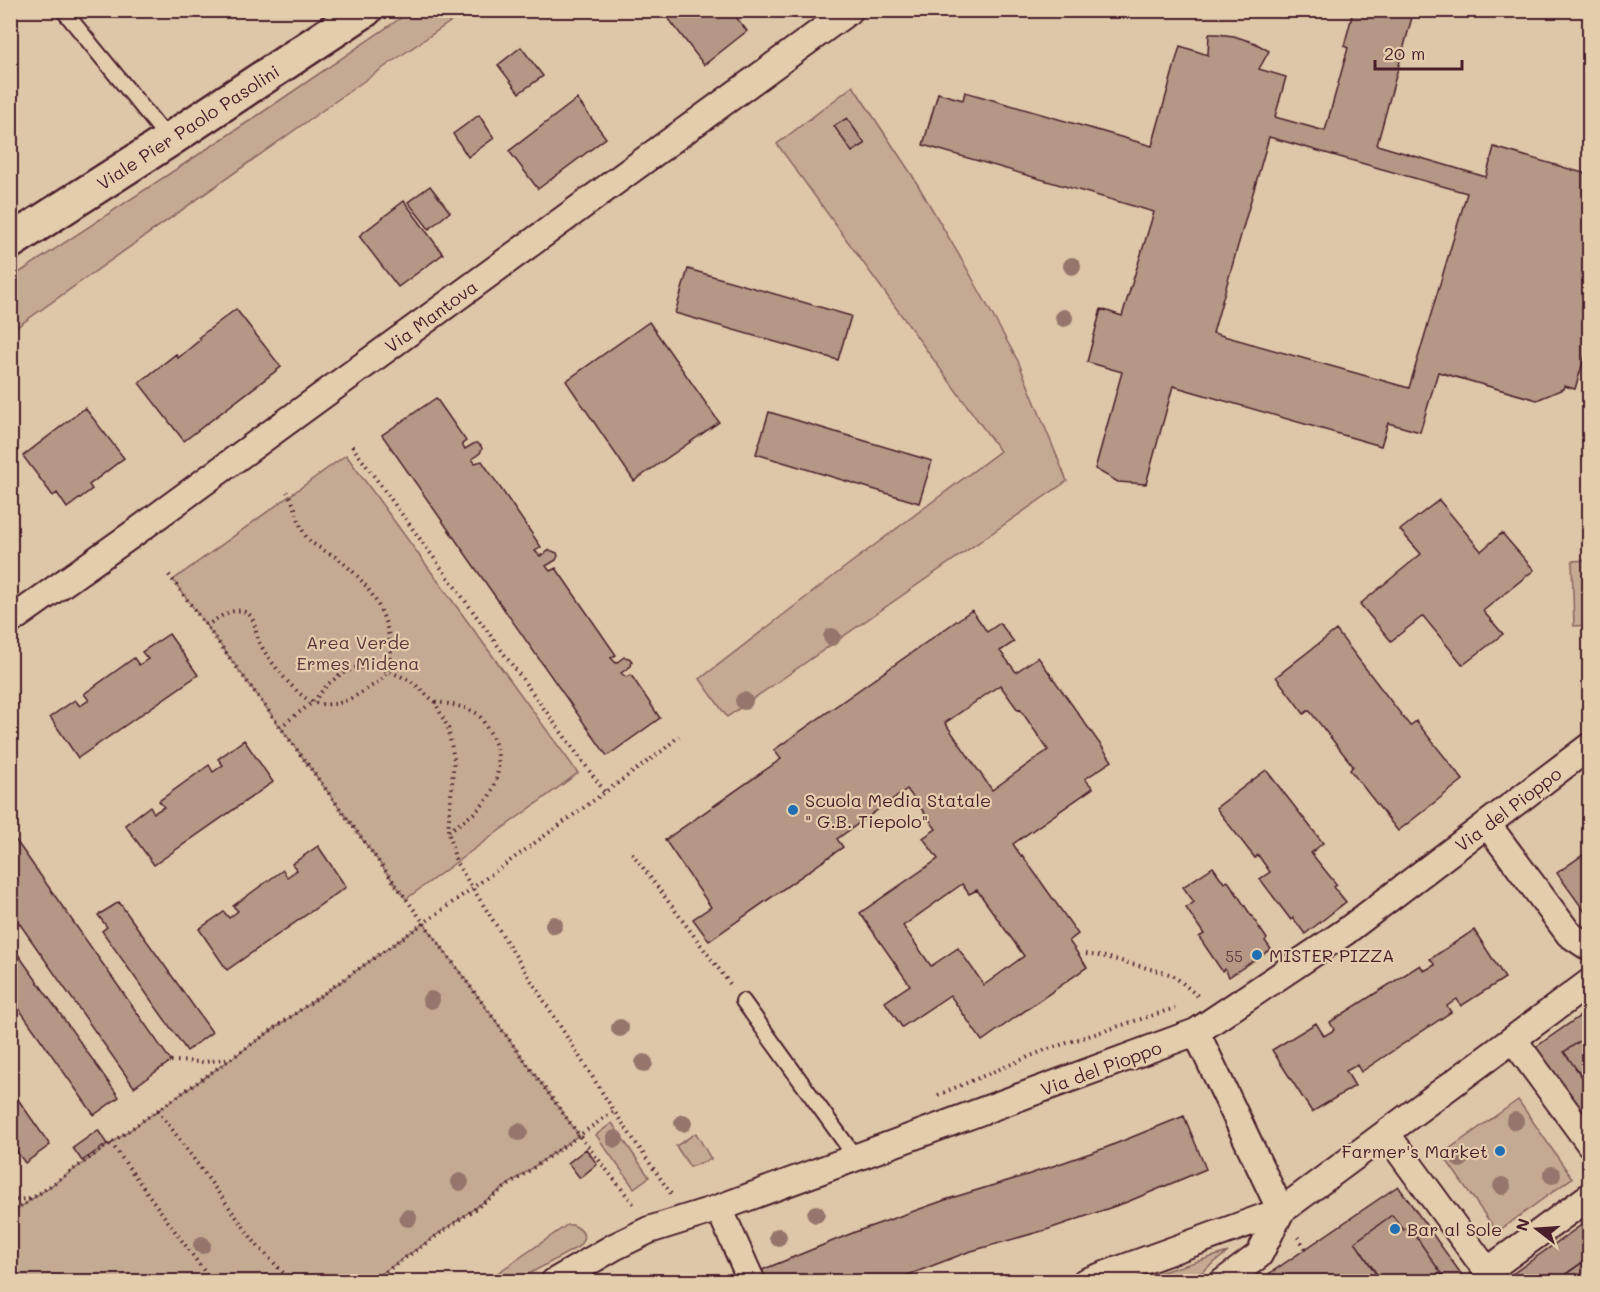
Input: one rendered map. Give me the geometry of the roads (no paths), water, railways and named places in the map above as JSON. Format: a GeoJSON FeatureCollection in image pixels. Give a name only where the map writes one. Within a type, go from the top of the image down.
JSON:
{"type":"FeatureCollection","features":[{"type":"Feature","properties":{"kind":"main road","name":"Viale Pier Paolo Pasolini"},"geometry":{"type":"LineString","coordinates":[[10,242],[365,10]]}},
{"type":"Feature","properties":{"kind":"street","name":"Via Mantova"},"geometry":{"type":"LineString","coordinates":[[10,621],[850,10]]}},
{"type":"Feature","properties":{"kind":"street","name":"Via del Pioppo"},"geometry":{"type":"LineString","coordinates":[[554,1281],[649,1230],[719,1208],[1196,1032],[1346,932],[1590,746]]}},
{"type":"Feature","properties":{"kind":"street"},"geometry":{"type":"LineString","coordinates":[[1487,824],[1569,934],[1590,948]]}},
{"type":"Feature","properties":{"kind":"street"},"geometry":{"type":"LineString","coordinates":[[1085,1281],[1281,1211],[1590,982]]}},
{"type":"Feature","properties":{"kind":"street"},"geometry":{"type":"LineString","coordinates":[[1196,1032],[1281,1211]]}},
{"type":"Feature","properties":{"kind":"street"},"geometry":{"type":"LineString","coordinates":[[1513,1039],[1590,1144]]}},
{"type":"Feature","properties":{"kind":"street"},"geometry":{"type":"LineString","coordinates":[[1386,1133],[1487,1271],[1590,1196]]}},
{"type":"Feature","properties":{"kind":"street"},"geometry":{"type":"LineString","coordinates":[[719,1208],[752,1281]]}},
{"type":"Feature","properties":{"kind":"street"},"geometry":{"type":"LineString","coordinates":[[1223,1281],[1260,1255],[1281,1211]]}},
{"type":"Feature","properties":{"kind":"lane"},"geometry":{"type":"LineString","coordinates":[[63,10],[169,140]]}},
{"type":"Feature","properties":{"kind":"lane"},"geometry":{"type":"LineString","coordinates":[[743,1001],[856,1158]]}},
{"type":"Feature","properties":{"kind":"place","name":"Scuola Media Statale \" G.B. Tiepolo\""},"geometry":{"type":"Point","coordinates":[793,810]}},
{"type":"Feature","properties":{"kind":"place","name":"MISTER PIZZA"},"geometry":{"type":"Point","coordinates":[1257,955]}},
{"type":"Feature","properties":{"kind":"place","name":"Farmer's Market"},"geometry":{"type":"Point","coordinates":[1500,1151]}},
{"type":"Feature","properties":{"kind":"place","name":"Bar al Sole"},"geometry":{"type":"Point","coordinates":[1395,1229]}},
{"type":"Feature","properties":{"kind":"park label","name":"Area Verde Ermes Midena"},"geometry":{"type":"Point","coordinates":[358,652]}}]}
